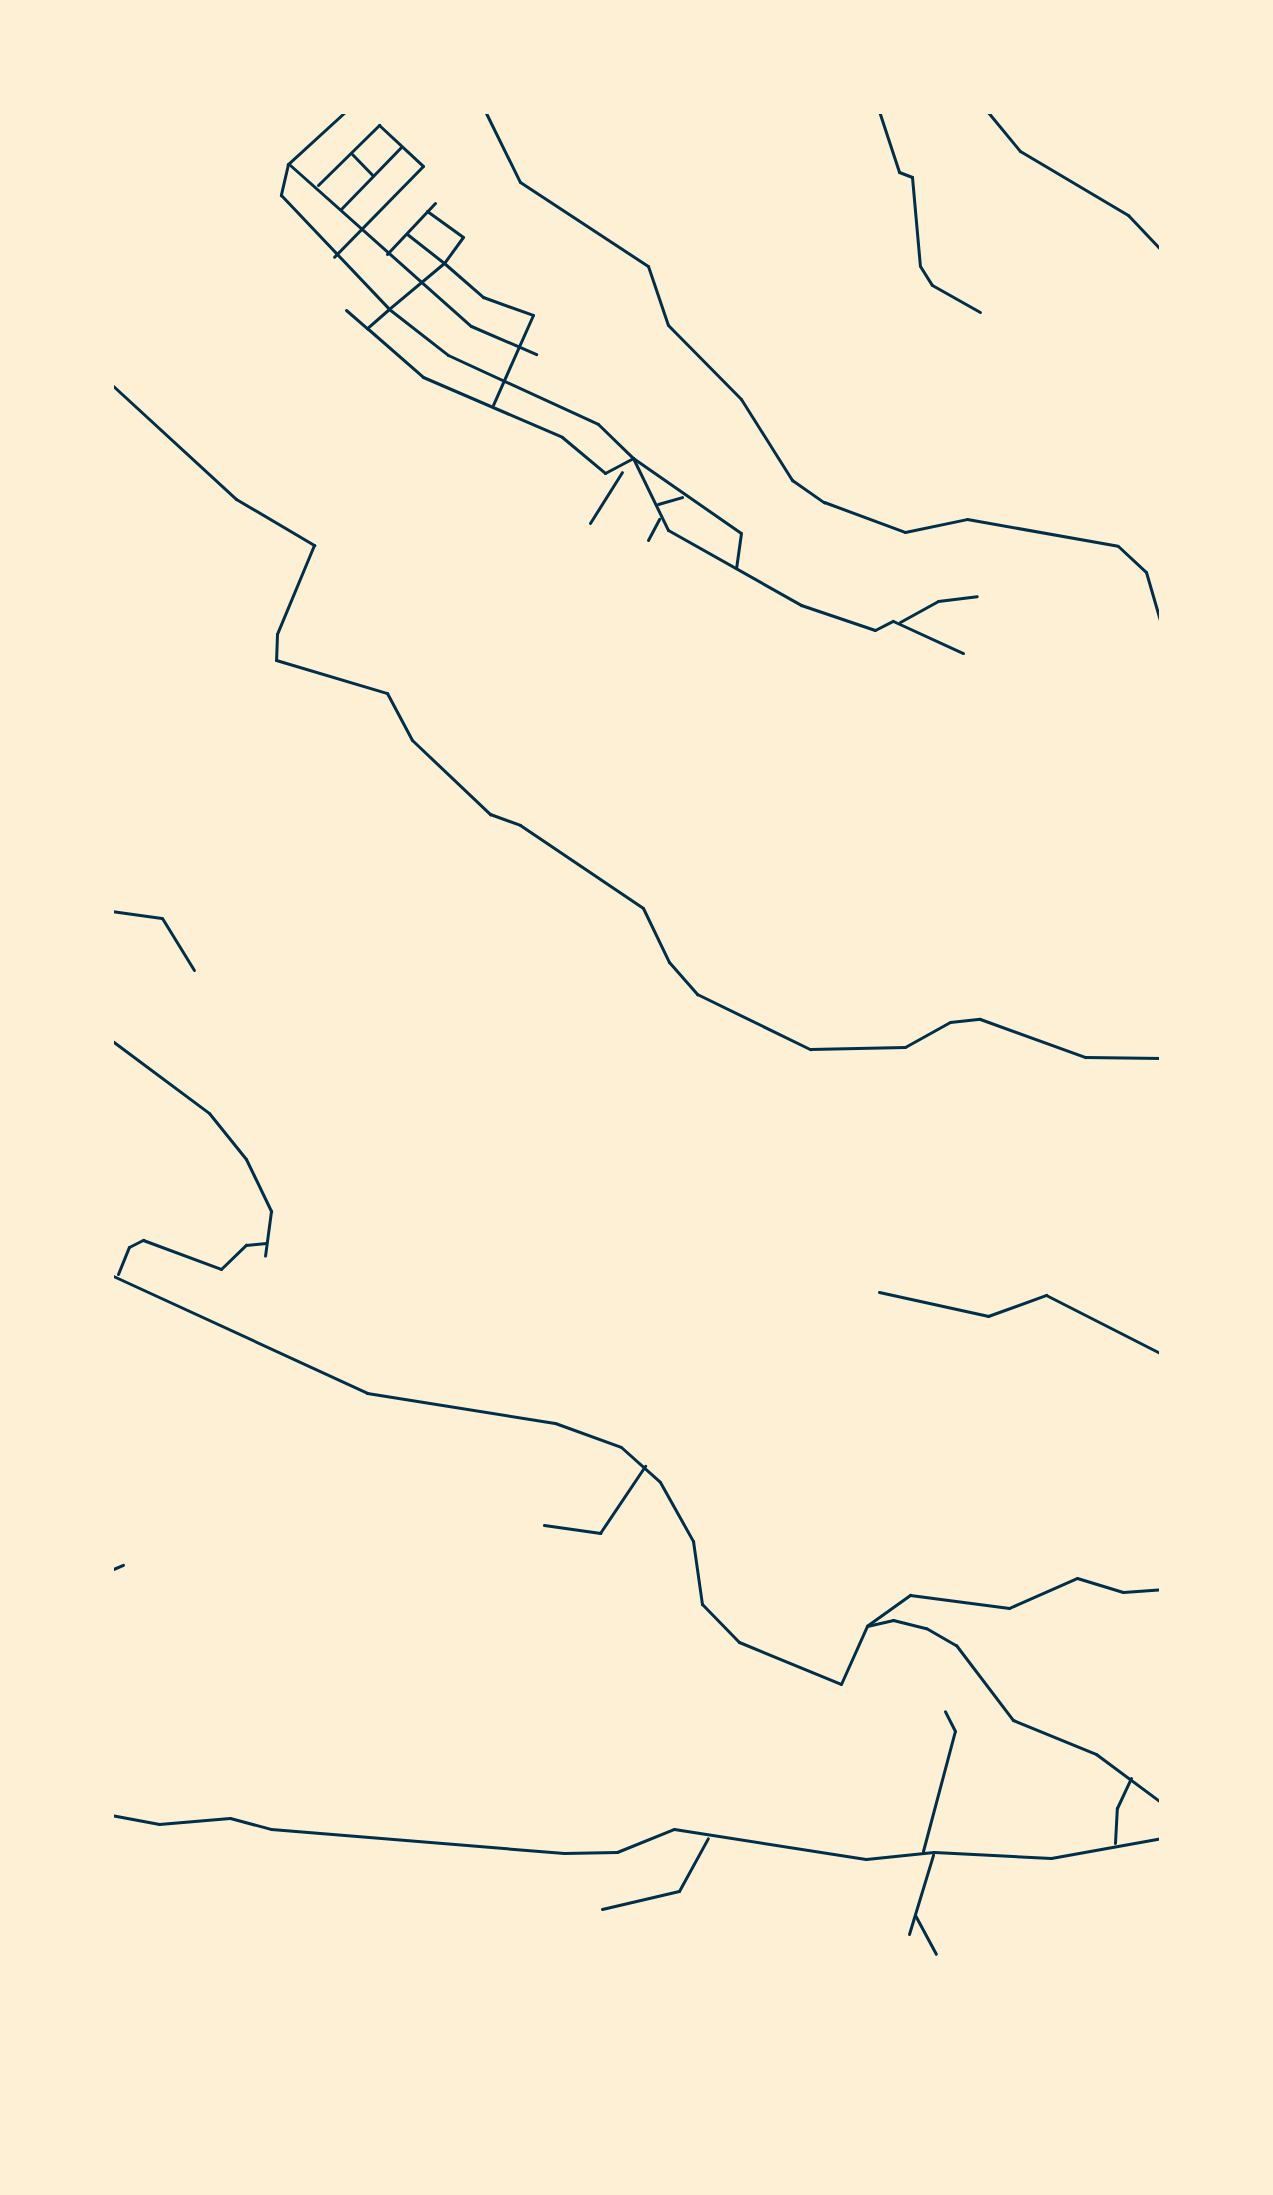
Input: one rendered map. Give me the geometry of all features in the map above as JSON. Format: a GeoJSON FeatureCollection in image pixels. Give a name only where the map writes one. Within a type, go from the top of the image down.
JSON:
{"type":"FeatureCollection","features":[{"type":"Feature","properties":{"kind":"street"},"geometry":{"type":"LineString","coordinates":[[346,111],[289,164],[280,184],[285,207],[389,309],[448,355],[582,412],[683,497],[744,537],[735,568]]}},
{"type":"Feature","properties":{"kind":"street"},"geometry":{"type":"LineString","coordinates":[[485,111],[520,182],[648,266],[668,325],[741,398],[792,479],[824,502],[905,532],[961,518],[1118,546],[1146,572],[1162,627]]}},
{"type":"Feature","properties":{"kind":"street"},"geometry":{"type":"LineString","coordinates":[[879,111],[898,172],[912,177],[920,266],[932,285],[980,312]]}},
{"type":"Feature","properties":{"kind":"street"},"geometry":{"type":"LineString","coordinates":[[987,111],[1020,152],[1128,215],[1162,251]]}},
{"type":"Feature","properties":{"kind":"street"},"geometry":{"type":"LineString","coordinates":[[316,187],[381,124],[422,171],[334,257]]}},
{"type":"Feature","properties":{"kind":"street"},"geometry":{"type":"LineString","coordinates":[[339,210],[403,146]]}},
{"type":"Feature","properties":{"kind":"street"},"geometry":{"type":"LineString","coordinates":[[351,152],[374,176]]}},
{"type":"Feature","properties":{"kind":"street"},"geometry":{"type":"LineString","coordinates":[[289,164],[471,326],[536,355]]}},
{"type":"Feature","properties":{"kind":"street"},"geometry":{"type":"LineString","coordinates":[[386,255],[435,203]]}},
{"type":"Feature","properties":{"kind":"street"},"geometry":{"type":"LineString","coordinates":[[367,328],[424,286],[463,239],[427,211]]}},
{"type":"Feature","properties":{"kind":"street"},"geometry":{"type":"LineString","coordinates":[[407,234],[483,297],[533,315],[492,407]]}},
{"type":"Feature","properties":{"kind":"street"},"geometry":{"type":"LineString","coordinates":[[346,310],[423,377],[562,437],[599,470],[623,470]]}},
{"type":"Feature","properties":{"kind":"street"},"geometry":{"type":"LineString","coordinates":[[111,384],[236,499],[314,545],[278,634],[276,660],[387,693],[412,740],[490,814],[520,825],[643,908],[675,972],[697,994],[810,1049],[905,1047],[938,1026],[980,1019],[1085,1057],[1162,1058]]}},
{"type":"Feature","properties":{"kind":"street"},"geometry":{"type":"LineString","coordinates":[[590,523],[633,458]]}},
{"type":"Feature","properties":{"kind":"street"},"geometry":{"type":"LineString","coordinates":[[633,458],[668,530],[834,617],[875,630],[898,624],[921,607],[977,596]]}},
{"type":"Feature","properties":{"kind":"street"},"geometry":{"type":"LineString","coordinates":[[656,505],[683,497]]}},
{"type":"Feature","properties":{"kind":"street"},"geometry":{"type":"LineString","coordinates":[[648,540],[660,517]]}},
{"type":"Feature","properties":{"kind":"street"},"geometry":{"type":"LineString","coordinates":[[898,624],[963,653]]}},
{"type":"Feature","properties":{"kind":"street"},"geometry":{"type":"LineString","coordinates":[[111,911],[162,918],[194,970]]}},
{"type":"Feature","properties":{"kind":"street"},"geometry":{"type":"LineString","coordinates":[[111,1040],[225,1128],[271,1211],[265,1256]]}},
{"type":"Feature","properties":{"kind":"street"},"geometry":{"type":"LineString","coordinates":[[267,1242],[245,1245],[220,1269],[142,1240],[129,1246],[114,1275],[367,1393],[555,1423],[646,1465],[691,1535],[702,1604],[739,1642],[841,1684],[877,1612],[910,1594],[1009,1608],[1077,1578],[1124,1592],[1162,1589]]}},
{"type":"Feature","properties":{"kind":"street"},"geometry":{"type":"LineString","coordinates":[[879,1292],[988,1316],[1046,1295],[1162,1354]]}},
{"type":"Feature","properties":{"kind":"street"},"geometry":{"type":"LineString","coordinates":[[544,1525],[600,1533],[646,1465]]}},
{"type":"Feature","properties":{"kind":"street"},"geometry":{"type":"LineString","coordinates":[[111,1570],[123,1565]]}},
{"type":"Feature","properties":{"kind":"street"},"geometry":{"type":"LineString","coordinates":[[867,1627],[902,1621],[946,1638],[1013,1720],[1084,1748],[1162,1803]]}},
{"type":"Feature","properties":{"kind":"street"},"geometry":{"type":"LineString","coordinates":[[923,1853],[955,1731],[945,1711]]}},
{"type":"Feature","properties":{"kind":"street"},"geometry":{"type":"LineString","coordinates":[[1115,1845],[1117,1808],[1131,1777]]}},
{"type":"Feature","properties":{"kind":"street"},"geometry":{"type":"LineString","coordinates":[[111,1815],[159,1824],[230,1818],[271,1829],[564,1853],[617,1852],[674,1829],[846,1858],[934,1852],[1034,1859],[1162,1838]]}},
{"type":"Feature","properties":{"kind":"street"},"geometry":{"type":"LineString","coordinates":[[602,1910],[679,1891],[708,1836]]}},
{"type":"Feature","properties":{"kind":"street"},"geometry":{"type":"LineString","coordinates":[[909,1934],[934,1852]]}},
{"type":"Feature","properties":{"kind":"street"},"geometry":{"type":"LineString","coordinates":[[913,1911],[936,1954]]}}]}
